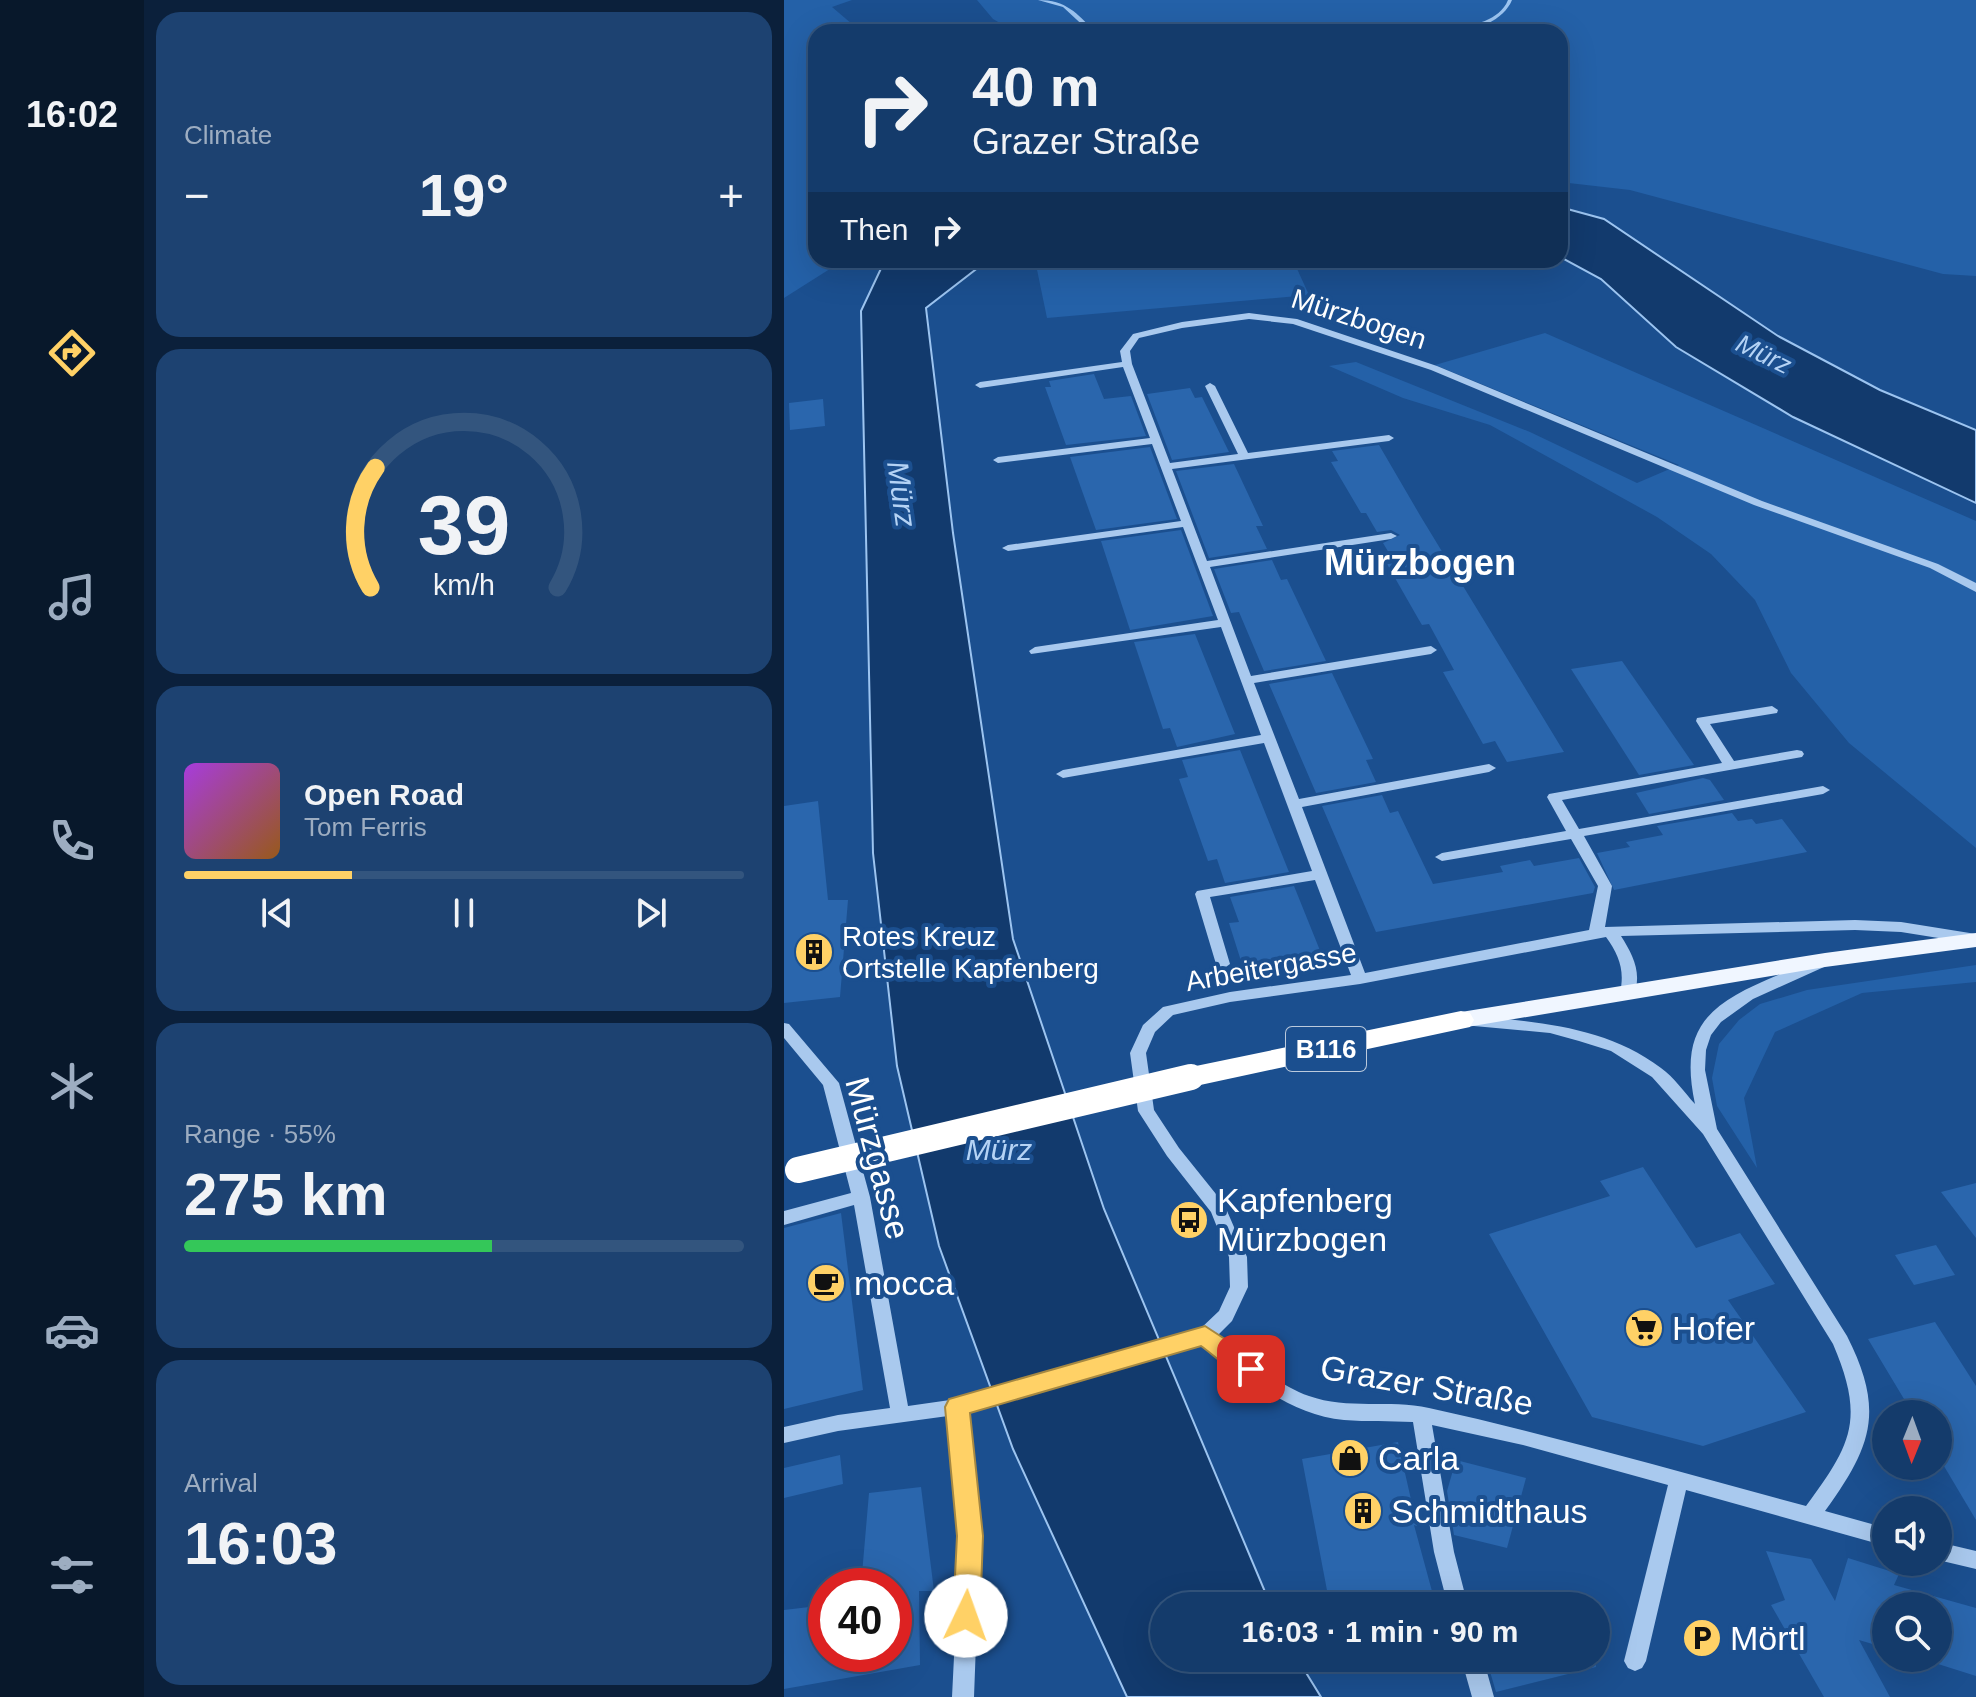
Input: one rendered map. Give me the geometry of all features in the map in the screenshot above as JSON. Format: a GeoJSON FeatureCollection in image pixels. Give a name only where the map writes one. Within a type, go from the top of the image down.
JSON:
{"type":"FeatureCollection","features":[{"type":"Feature","properties":{"kind":"highway","name":"B116"},"geometry":{"type":"LineString","coordinates":[[791,1172],[1191,1077],[1461,1020]]}},
{"type":"Feature","properties":{"kind":"main road","name":"B116"},"geometry":{"type":"LineString","coordinates":[[1461,1020],[1825,960],[1976,939]]}},
{"type":"Feature","properties":{"kind":"street","name":"Mürzbogen"},"geometry":{"type":"LineString","coordinates":[[1127,364],[1125,351],[1136,336],[1209,320],[1275,316],[1434,368],[1758,503],[1934,566],[1976,588]]}},
{"type":"Feature","properties":{"kind":"street"},"geometry":{"type":"LineString","coordinates":[[980,385],[1127,364],[1360,979]]}},
{"type":"Feature","properties":{"kind":"street"},"geometry":{"type":"LineString","coordinates":[[1210,386],[1245,457]]}},
{"type":"Feature","properties":{"kind":"street"},"geometry":{"type":"LineString","coordinates":[[1166,467],[1389,438]]}},
{"type":"Feature","properties":{"kind":"street"},"geometry":{"type":"LineString","coordinates":[[998,460],[1155,440]]}},
{"type":"Feature","properties":{"kind":"street"},"geometry":{"type":"LineString","coordinates":[[1008,548],[1187,523]]}},
{"type":"Feature","properties":{"kind":"street"},"geometry":{"type":"LineString","coordinates":[[1203,565],[1391,536]]}},
{"type":"Feature","properties":{"kind":"street"},"geometry":{"type":"LineString","coordinates":[[1035,651],[1225,623]]}},
{"type":"Feature","properties":{"kind":"street"},"geometry":{"type":"LineString","coordinates":[[1247,680],[1431,650]]}},
{"type":"Feature","properties":{"kind":"street"},"geometry":{"type":"LineString","coordinates":[[1730,766],[1702,721],[1772,710]]}},
{"type":"Feature","properties":{"kind":"street"},"geometry":{"type":"LineString","coordinates":[[1063,774],[1269,738]]}},
{"type":"Feature","properties":{"kind":"street"},"geometry":{"type":"LineString","coordinates":[[1628,993],[1632,978],[1630,959],[1603,933],[1605,886],[1554,797],[1797,754]]}},
{"type":"Feature","properties":{"kind":"street"},"geometry":{"type":"LineString","coordinates":[[1294,804],[1489,768]]}},
{"type":"Feature","properties":{"kind":"street"},"geometry":{"type":"LineString","coordinates":[[1442,857],[1823,790]]}},
{"type":"Feature","properties":{"kind":"street"},"geometry":{"type":"LineString","coordinates":[[1223,964],[1202,894],[1321,874]]}},
{"type":"Feature","properties":{"kind":"street","name":"Arbeitergasse"},"geometry":{"type":"LineString","coordinates":[[1205,1336],[1226,1316],[1239,1287],[1238,1257],[1218,1209],[1173,1152],[1146,1111],[1138,1053],[1149,1029],[1168,1011],[1230,997],[1360,979],[1603,933],[1855,925],[1901,927],[1976,939]]}},
{"type":"Feature","properties":{"kind":"street"},"geometry":{"type":"LineString","coordinates":[[1709,1130],[1697,1071],[1699,1048],[1710,1025],[1727,1008],[1825,960]]}},
{"type":"Feature","properties":{"kind":"street"},"geometry":{"type":"LineString","coordinates":[[1461,1020],[1550,1028],[1617,1047],[1658,1073],[1709,1130],[1841,1341],[1858,1382],[1860,1431],[1850,1461],[1809,1517]]}},
{"type":"Feature","properties":{"kind":"street","name":"Mürzgasse"},"geometry":{"type":"LineString","coordinates":[[784,1028],[803,1046],[831,1083],[861,1197],[900,1413]]}},
{"type":"Feature","properties":{"kind":"street"},"geometry":{"type":"LineString","coordinates":[[784,1218],[861,1197]]}},
{"type":"Feature","properties":{"kind":"street"},"geometry":{"type":"LineString","coordinates":[[784,1435],[900,1413],[957,1407],[1205,1336]]}},
{"type":"Feature","properties":{"kind":"street","name":"Grazer Straße"},"geometry":{"type":"LineString","coordinates":[[1205,1336],[1271,1385],[1303,1402],[1341,1412],[1421,1414],[1596,1455],[1872,1533]]}},
{"type":"Feature","properties":{"kind":"street"},"geometry":{"type":"LineString","coordinates":[[957,1407],[970,1536],[963,1697]]}},
{"type":"Feature","properties":{"kind":"street"},"geometry":{"type":"LineString","coordinates":[[1421,1414],[1444,1552],[1454,1592]]}},
{"type":"Feature","properties":{"kind":"street"},"geometry":{"type":"LineString","coordinates":[[1635,1661],[1679,1479]]}},
{"type":"Feature","properties":{"kind":"street"},"geometry":{"type":"LineString","coordinates":[[1952,1554],[1976,1560]]}},
{"type":"Feature","properties":{"kind":"street"},"geometry":{"type":"LineString","coordinates":[[1476,1672],[1483,1697]]}},
{"type":"Feature","properties":{"kind":"shaded area"},"geometry":{"type":"Polygon","coordinates":[[[784,0],[852,0],[832,7],[852,24],[808,24],[808,268],[831,268],[784,298],[784,0]]]}},
{"type":"Feature","properties":{"kind":"shaded area"},"geometry":{"type":"Polygon","coordinates":[[[977,0],[1976,0],[1976,276],[1943,274],[1630,190],[1568,183],[1568,24],[1002,24],[993,19],[977,0]]]}},
{"type":"Feature","properties":{"kind":"shaded area"},"geometry":{"type":"Polygon","coordinates":[[[1037,268],[1297,268],[1309,295],[1047,318],[1037,268]]]}},
{"type":"Feature","properties":{"kind":"shaded area"},"geometry":{"type":"Polygon","coordinates":[[[1545,333],[1976,521],[1976,848],[1849,743],[1791,673],[1755,600],[1711,554],[1657,517],[1490,425],[1403,398],[1329,366],[1356,362],[1530,432],[1637,483],[1679,465],[1435,365],[1545,333]]]}},
{"type":"Feature","properties":{"kind":"shaded area"},"geometry":{"type":"Polygon","coordinates":[[[1976,965],[1976,982],[1862,993],[1775,1032],[1744,1098],[1757,1168],[1717,1106],[1712,1078],[1719,1044],[1739,1020],[1760,1004],[1807,990],[1976,965]]]}},
{"type":"Feature","properties":{"kind":"water","name":"Mürz"},"geometry":{"type":"Polygon","coordinates":[[[1568,209],[1604,219],[1778,336],[1880,390],[1976,430],[1976,503],[1793,417],[1676,347],[1601,279],[1568,261],[1568,209]]]}},
{"type":"Feature","properties":{"kind":"water"},"geometry":{"type":"Polygon","coordinates":[[[881,268],[978,268],[926,308],[953,533],[1013,939],[1104,1209],[1265,1592],[1150,1592],[1150,1672],[1306,1672],[1321,1697],[1127,1697],[1013,1449],[939,1246],[897,1066],[873,853],[861,311],[881,268]]]}},
{"type":"Feature","properties":{"kind":"building"},"geometry":{"type":"Polygon","coordinates":[[[1094,374],[1104,399],[1131,396],[1146,436],[1066,445],[1045,387],[1051,387],[1049,381],[1094,374]]]}},
{"type":"Feature","properties":{"kind":"building"},"geometry":{"type":"Polygon","coordinates":[[[1190,388],[1195,398],[1202,397],[1229,452],[1172,460],[1147,394],[1190,388]]]}},
{"type":"Feature","properties":{"kind":"building"},"geometry":{"type":"Polygon","coordinates":[[[823,399],[825,426],[790,430],[789,403],[823,399]]]}},
{"type":"Feature","properties":{"kind":"building"},"geometry":{"type":"Polygon","coordinates":[[[1379,445],[1564,752],[1507,762],[1495,741],[1483,744],[1443,672],[1454,670],[1429,624],[1422,625],[1387,564],[1395,563],[1383,543],[1400,535],[1391,530],[1377,532],[1366,513],[1361,513],[1331,462],[1338,461],[1332,451],[1379,445]]]}},
{"type":"Feature","properties":{"kind":"building"},"geometry":{"type":"Polygon","coordinates":[[[1150,447],[1177,519],[1096,530],[1070,457],[1150,447]]]}},
{"type":"Feature","properties":{"kind":"building"},"geometry":{"type":"Polygon","coordinates":[[[1234,464],[1263,526],[1256,526],[1267,549],[1209,558],[1176,471],[1234,464]]]}},
{"type":"Feature","properties":{"kind":"building"},"geometry":{"type":"Polygon","coordinates":[[[1181,530],[1213,616],[1130,630],[1101,541],[1181,530]]]}},
{"type":"Feature","properties":{"kind":"building"},"geometry":{"type":"Polygon","coordinates":[[[1272,560],[1281,580],[1287,579],[1326,661],[1264,671],[1239,612],[1231,613],[1214,569],[1272,560]]]}},
{"type":"Feature","properties":{"kind":"building"},"geometry":{"type":"Polygon","coordinates":[[[1195,634],[1235,734],[1177,747],[1170,728],[1163,729],[1134,642],[1195,634]]]}},
{"type":"Feature","properties":{"kind":"building"},"geometry":{"type":"Polygon","coordinates":[[[1622,661],[1694,765],[1639,775],[1571,669],[1622,661]]]}},
{"type":"Feature","properties":{"kind":"building"},"geometry":{"type":"Polygon","coordinates":[[[1332,673],[1373,759],[1366,760],[1376,782],[1316,793],[1269,684],[1332,673]]]}},
{"type":"Feature","properties":{"kind":"building"},"geometry":{"type":"Polygon","coordinates":[[[1240,750],[1289,872],[1225,883],[1217,859],[1208,861],[1179,779],[1188,777],[1182,760],[1240,750]]]}},
{"type":"Feature","properties":{"kind":"building"},"geometry":{"type":"Polygon","coordinates":[[[1703,778],[1710,780],[1724,800],[1649,814],[1636,793],[1703,778]]]}},
{"type":"Feature","properties":{"kind":"building"},"geometry":{"type":"Polygon","coordinates":[[[1382,795],[1390,813],[1398,811],[1433,884],[1503,872],[1500,866],[1530,860],[1534,866],[1579,858],[1595,887],[1593,893],[1376,932],[1322,806],[1382,795]]]}},
{"type":"Feature","properties":{"kind":"building"},"geometry":{"type":"Polygon","coordinates":[[[818,801],[828,900],[848,900],[840,997],[784,1003],[784,806],[818,801]]]}},
{"type":"Feature","properties":{"kind":"building"},"geometry":{"type":"Polygon","coordinates":[[[1732,813],[1738,821],[1752,819],[1756,824],[1782,819],[1807,852],[1614,890],[1597,853],[1630,847],[1626,842],[1663,835],[1657,826],[1732,813]]]}},
{"type":"Feature","properties":{"kind":"building"},"geometry":{"type":"Polygon","coordinates":[[[1294,886],[1323,958],[1257,971],[1253,959],[1241,961],[1229,923],[1239,922],[1230,897],[1294,886]]]}},
{"type":"Feature","properties":{"kind":"building","name":"Hofer"},"geometry":{"type":"Polygon","coordinates":[[[1643,1167],[1696,1248],[1740,1233],[1775,1284],[1728,1300],[1806,1412],[1703,1446],[1592,1417],[1489,1234],[1610,1196],[1600,1181],[1643,1167]]]}},
{"type":"Feature","properties":{"kind":"building"},"geometry":{"type":"Polygon","coordinates":[[[1976,1183],[1976,1238],[1941,1192],[1976,1183]]]}},
{"type":"Feature","properties":{"kind":"building"},"geometry":{"type":"Polygon","coordinates":[[[841,1213],[863,1390],[784,1409],[784,1228],[841,1213]]]}},
{"type":"Feature","properties":{"kind":"building"},"geometry":{"type":"Polygon","coordinates":[[[1936,1245],[1955,1275],[1914,1285],[1895,1255],[1936,1245]]]}},
{"type":"Feature","properties":{"kind":"building"},"geometry":{"type":"Polygon","coordinates":[[[1935,1322],[1976,1386],[1976,1520],[1952,1480],[1952,1400],[1905,1400],[1868,1339],[1935,1322]]]}},
{"type":"Feature","properties":{"kind":"building","name":"Schmidthaus"},"geometry":{"type":"Polygon","coordinates":[[[1398,1442],[1417,1526],[1414,1525],[1432,1592],[1327,1592],[1302,1459],[1398,1442]]]}},
{"type":"Feature","properties":{"kind":"building"},"geometry":{"type":"Polygon","coordinates":[[[840,1455],[843,1484],[784,1498],[784,1468],[840,1455]]]}},
{"type":"Feature","properties":{"kind":"building"},"geometry":{"type":"Polygon","coordinates":[[[1456,1460],[1526,1478],[1507,1548],[1454,1535],[1447,1491],[1456,1460]]]}},
{"type":"Feature","properties":{"kind":"building"},"geometry":{"type":"Polygon","coordinates":[[[921,1487],[934,1591],[919,1591],[920,1665],[912,1666],[912,1568],[863,1568],[869,1493],[921,1487]]]}},
{"type":"Feature","properties":{"kind":"building"},"geometry":{"type":"Polygon","coordinates":[[[1766,1551],[1811,1559],[1835,1601],[1848,1558],[1872,1566],[1872,1576],[1898,1576],[1894,1585],[1919,1592],[1872,1592],[1872,1644],[1859,1640],[1872,1664],[1872,1672],[1876,1672],[1890,1697],[1824,1697],[1771,1605],[1785,1600],[1766,1551]]]}},
{"type":"Feature","properties":{"kind":"building"},"geometry":{"type":"Polygon","coordinates":[[[1952,1601],[1976,1608],[1976,1676],[1952,1668],[1952,1601]]]}},
{"type":"Feature","properties":{"kind":"building"},"geometry":{"type":"Polygon","coordinates":[[[808,1607],[808,1672],[880,1672],[784,1689],[784,1610],[808,1607]]]}},
{"type":"Feature","properties":{"kind":"building"},"geometry":{"type":"Polygon","coordinates":[[[1490,1672],[1576,1672],[1496,1692],[1490,1672]]]}},
{"type":"Feature","properties":{"kind":"waterway"},"geometry":{"type":"LineString","coordinates":[[1040,0],[1065,6],[1084,24]]}},
{"type":"Feature","properties":{"kind":"waterway"},"geometry":{"type":"LineString","coordinates":[[1482,24],[1502,13],[1510,0]]}},
{"type":"Feature","properties":{"kind":"place","name":"Rotes Kreuz Ortstelle Kapfenberg"},"geometry":{"type":"Point","coordinates":[814,952]}},
{"type":"Feature","properties":{"kind":"place","name":"Kapfenberg Mürzbogen"},"geometry":{"type":"Point","coordinates":[1189,1220]}},
{"type":"Feature","properties":{"kind":"place","name":"mocca"},"geometry":{"type":"Point","coordinates":[826,1283]}},
{"type":"Feature","properties":{"kind":"place","name":"Hofer"},"geometry":{"type":"Point","coordinates":[1644,1328]}},
{"type":"Feature","properties":{"kind":"place","name":"Carla"},"geometry":{"type":"Point","coordinates":[1350,1458]}},
{"type":"Feature","properties":{"kind":"place","name":"Schmidthaus"},"geometry":{"type":"Point","coordinates":[1363,1511]}},
{"type":"Feature","properties":{"kind":"place","name":"Mörtl"},"geometry":{"type":"Point","coordinates":[1702,1638]}},
{"type":"Feature","properties":{"kind":"district","name":"Mürzbogen"},"geometry":{"type":"Point","coordinates":[1420,562]}},
{"type":"Feature","properties":{"kind":"route"},"geometry":{"type":"LineString","coordinates":[[966,1616],[970,1536],[957,1407],[1205,1336],[1251,1369]]}}]}
